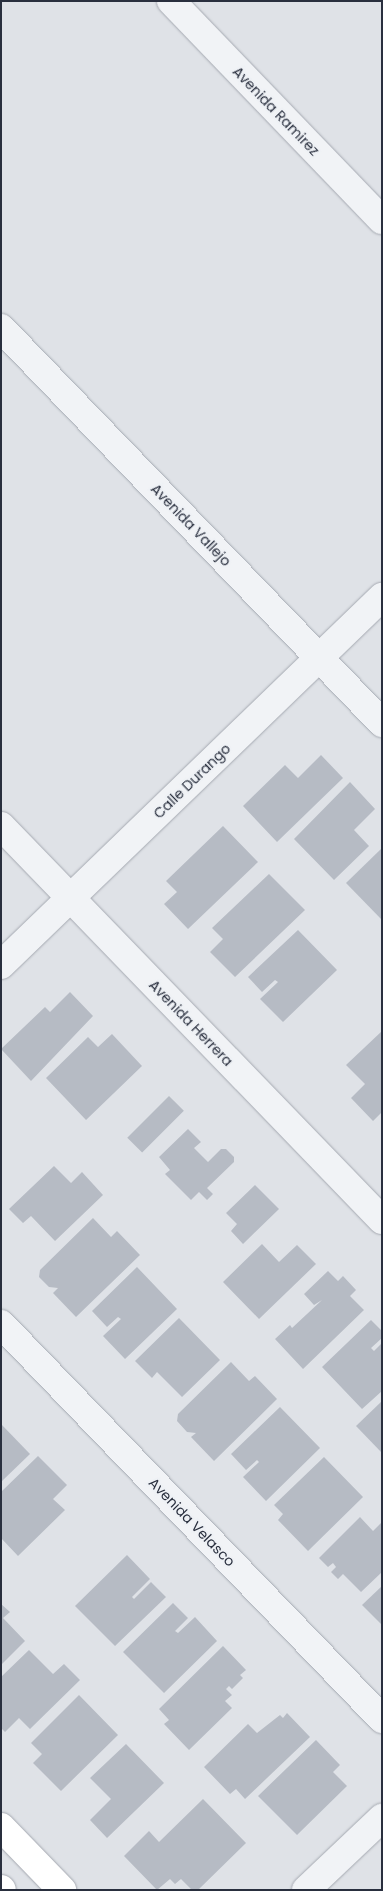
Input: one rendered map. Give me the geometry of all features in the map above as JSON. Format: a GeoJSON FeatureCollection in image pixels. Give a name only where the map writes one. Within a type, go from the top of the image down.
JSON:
{"type":"FeatureCollection","features":[{"type":"Feature","properties":{"kind":"main road"},"geometry":{"type":"LineString","coordinates":[[1,1827],[62,1890]]}},
{"type":"Feature","properties":{"kind":"street","name":"Avenida Ramirez"},"geometry":{"type":"LineString","coordinates":[[171,1],[382,220]]}},
{"type":"Feature","properties":{"kind":"street","name":"Avenida Vallejo"},"geometry":{"type":"LineString","coordinates":[[1,328],[382,723]]}},
{"type":"Feature","properties":{"kind":"street","name":"Calle Durango"},"geometry":{"type":"LineString","coordinates":[[1,965],[382,597]]}},
{"type":"Feature","properties":{"kind":"street","name":"Avenida Herrera"},"geometry":{"type":"LineString","coordinates":[[1,826],[382,1220]]}},
{"type":"Feature","properties":{"kind":"street","name":"Avenida Velasco"},"geometry":{"type":"LineString","coordinates":[[1,1324],[382,1719]]}},
{"type":"Feature","properties":{"kind":"street"},"geometry":{"type":"LineString","coordinates":[[306,1890],[382,1818]]}},
{"type":"Feature","properties":{"kind":"building"},"geometry":{"type":"Polygon","coordinates":[[[321,755],[343,778],[277,842],[243,806],[285,765],[298,778],[321,755]]]}},
{"type":"Feature","properties":{"kind":"building"},"geometry":{"type":"Polygon","coordinates":[[[350,782],[375,809],[354,830],[369,846],[334,880],[294,839],[350,782]]]}},
{"type":"Feature","properties":{"kind":"building"},"geometry":{"type":"Polygon","coordinates":[[[223,826],[258,862],[188,929],[164,904],[177,892],[166,881],[223,826]]]}},
{"type":"Feature","properties":{"kind":"building"},"geometry":{"type":"Polygon","coordinates":[[[382,848],[382,920],[346,883],[382,848]]]}},
{"type":"Feature","properties":{"kind":"building"},"geometry":{"type":"Polygon","coordinates":[[[269,874],[305,910],[235,977],[210,952],[223,939],[212,928],[269,874]]]}},
{"type":"Feature","properties":{"kind":"building"},"geometry":{"type":"Polygon","coordinates":[[[298,930],[337,970],[283,1022],[260,999],[278,982],[275,980],[262,992],[248,977],[298,930]]]}},
{"type":"Feature","properties":{"kind":"building"},"geometry":{"type":"Polygon","coordinates":[[[70,992],[93,1016],[31,1081],[1,1049],[45,1007],[50,1012],[70,992]]]}},
{"type":"Feature","properties":{"kind":"building"},"geometry":{"type":"Polygon","coordinates":[[[382,1031],[382,1112],[373,1121],[351,1098],[365,1084],[346,1065],[382,1031]]]}},
{"type":"Feature","properties":{"kind":"building"},"geometry":{"type":"Polygon","coordinates":[[[112,1034],[142,1066],[86,1120],[46,1078],[88,1037],[98,1047],[112,1034]]]}},
{"type":"Feature","properties":{"kind":"building"},"geometry":{"type":"Polygon","coordinates":[[[169,1096],[184,1111],[142,1153],[127,1138],[169,1096]]]}},
{"type":"Feature","properties":{"kind":"building"},"geometry":{"type":"Polygon","coordinates":[[[188,1129],[201,1142],[194,1148],[208,1162],[221,1149],[226,1149],[234,1157],[234,1162],[207,1188],[213,1194],[207,1200],[199,1192],[191,1200],[165,1174],[170,1170],[159,1157],[188,1129]]]}},
{"type":"Feature","properties":{"kind":"building"},"geometry":{"type":"Polygon","coordinates":[[[54,1166],[71,1183],[82,1172],[103,1195],[55,1241],[31,1216],[23,1223],[9,1209],[54,1166]]]}},
{"type":"Feature","properties":{"kind":"building"},"geometry":{"type":"Polygon","coordinates":[[[255,1185],[279,1209],[243,1244],[231,1231],[237,1224],[226,1213],[255,1185]]]}},
{"type":"Feature","properties":{"kind":"building"},"geometry":{"type":"Polygon","coordinates":[[[93,1218],[111,1237],[117,1231],[140,1255],[76,1317],[53,1293],[58,1288],[49,1287],[39,1277],[40,1270],[93,1218]]]}},
{"type":"Feature","properties":{"kind":"building"},"geometry":{"type":"Polygon","coordinates":[[[262,1244],[279,1262],[297,1245],[316,1264],[259,1319],[223,1282],[262,1244]]]}},
{"type":"Feature","properties":{"kind":"building"},"geometry":{"type":"Polygon","coordinates":[[[137,1267],[177,1309],[125,1359],[103,1336],[121,1319],[118,1317],[107,1327],[92,1311],[137,1267]]]}},
{"type":"Feature","properties":{"kind":"building"},"geometry":{"type":"Polygon","coordinates":[[[328,1271],[338,1281],[343,1276],[356,1290],[350,1296],[364,1310],[303,1369],[275,1339],[290,1325],[292,1328],[322,1300],[314,1305],[304,1294],[328,1271]]]}},
{"type":"Feature","properties":{"kind":"building"},"geometry":{"type":"Polygon","coordinates":[[[179,1318],[220,1360],[182,1397],[157,1372],[152,1378],[135,1361],[179,1318]]]}},
{"type":"Feature","properties":{"kind":"building"},"geometry":{"type":"Polygon","coordinates":[[[371,1320],[382,1331],[382,1338],[371,1348],[374,1351],[382,1343],[382,1391],[362,1409],[322,1367],[371,1320]]]}},
{"type":"Feature","properties":{"kind":"building"},"geometry":{"type":"Polygon","coordinates":[[[231,1362],[249,1381],[255,1376],[277,1399],[214,1461],[191,1437],[196,1433],[187,1432],[177,1421],[178,1414],[231,1362]]]}},
{"type":"Feature","properties":{"kind":"building"},"geometry":{"type":"Polygon","coordinates":[[[382,1401],[382,1453],[356,1426],[382,1401]]]}},
{"type":"Feature","properties":{"kind":"building"},"geometry":{"type":"Polygon","coordinates":[[[280,1407],[320,1448],[266,1501],[243,1477],[259,1462],[257,1460],[246,1470],[231,1454],[280,1407]]]}},
{"type":"Feature","properties":{"kind":"building"},"geometry":{"type":"Polygon","coordinates":[[[1,1424],[30,1454],[1,1482],[1,1424]]]}},
{"type":"Feature","properties":{"kind":"building"},"geometry":{"type":"Polygon","coordinates":[[[38,1456],[67,1485],[53,1499],[65,1510],[18,1556],[1,1538],[1,1492],[38,1456]]]}},
{"type":"Feature","properties":{"kind":"building"},"geometry":{"type":"Polygon","coordinates":[[[324,1457],[363,1497],[308,1551],[278,1520],[283,1514],[274,1505],[324,1457]]]}},
{"type":"Feature","properties":{"kind":"building"},"geometry":{"type":"Polygon","coordinates":[[[360,1517],[373,1531],[382,1522],[382,1572],[361,1592],[343,1574],[338,1579],[331,1572],[336,1567],[333,1563],[328,1567],[319,1558],[360,1517]]]}},
{"type":"Feature","properties":{"kind":"building"},"geometry":{"type":"Polygon","coordinates":[[[127,1555],[150,1579],[132,1597],[134,1599],[151,1582],[166,1597],[115,1646],[75,1606],[127,1555]]]}},
{"type":"Feature","properties":{"kind":"building"},"geometry":{"type":"Polygon","coordinates":[[[382,1586],[382,1625],[362,1605],[382,1586]]]}},
{"type":"Feature","properties":{"kind":"building"},"geometry":{"type":"Polygon","coordinates":[[[173,1603],[188,1618],[175,1631],[178,1633],[195,1617],[217,1641],[164,1693],[123,1652],[173,1603]]]}},
{"type":"Feature","properties":{"kind":"building"},"geometry":{"type":"Polygon","coordinates":[[[1,1604],[10,1612],[3,1618],[25,1641],[1,1665],[1,1604]]]}},
{"type":"Feature","properties":{"kind":"building"},"geometry":{"type":"Polygon","coordinates":[[[223,1646],[246,1670],[240,1675],[243,1678],[232,1689],[229,1686],[226,1689],[232,1695],[225,1701],[232,1708],[189,1750],[164,1724],[169,1720],[159,1709],[223,1646]]]}},
{"type":"Feature","properties":{"kind":"building"},"geometry":{"type":"Polygon","coordinates":[[[29,1650],[53,1674],[64,1664],[80,1680],[30,1729],[19,1718],[5,1732],[1,1728],[1,1677],[29,1650]]]}},
{"type":"Feature","properties":{"kind":"building"},"geometry":{"type":"Polygon","coordinates":[[[79,1695],[118,1735],[61,1791],[33,1763],[42,1754],[31,1743],[79,1695]]]}},
{"type":"Feature","properties":{"kind":"building"},"geometry":{"type":"Polygon","coordinates":[[[287,1713],[310,1737],[245,1799],[236,1789],[230,1794],[204,1767],[248,1724],[257,1733],[280,1715],[283,1718],[287,1713]]]}},
{"type":"Feature","properties":{"kind":"building"},"geometry":{"type":"Polygon","coordinates":[[[316,1740],[340,1765],[333,1772],[347,1786],[297,1835],[258,1796],[316,1740]]]}},
{"type":"Feature","properties":{"kind":"building"},"geometry":{"type":"Polygon","coordinates":[[[126,1744],[164,1783],[107,1838],[90,1820],[111,1799],[90,1778],[126,1744]]]}},
{"type":"Feature","properties":{"kind":"building"},"geometry":{"type":"Polygon","coordinates":[[[203,1799],[246,1843],[198,1890],[192,1890],[181,1879],[175,1884],[170,1879],[157,1890],[124,1856],[149,1831],[159,1842],[203,1799]]]}}]}
